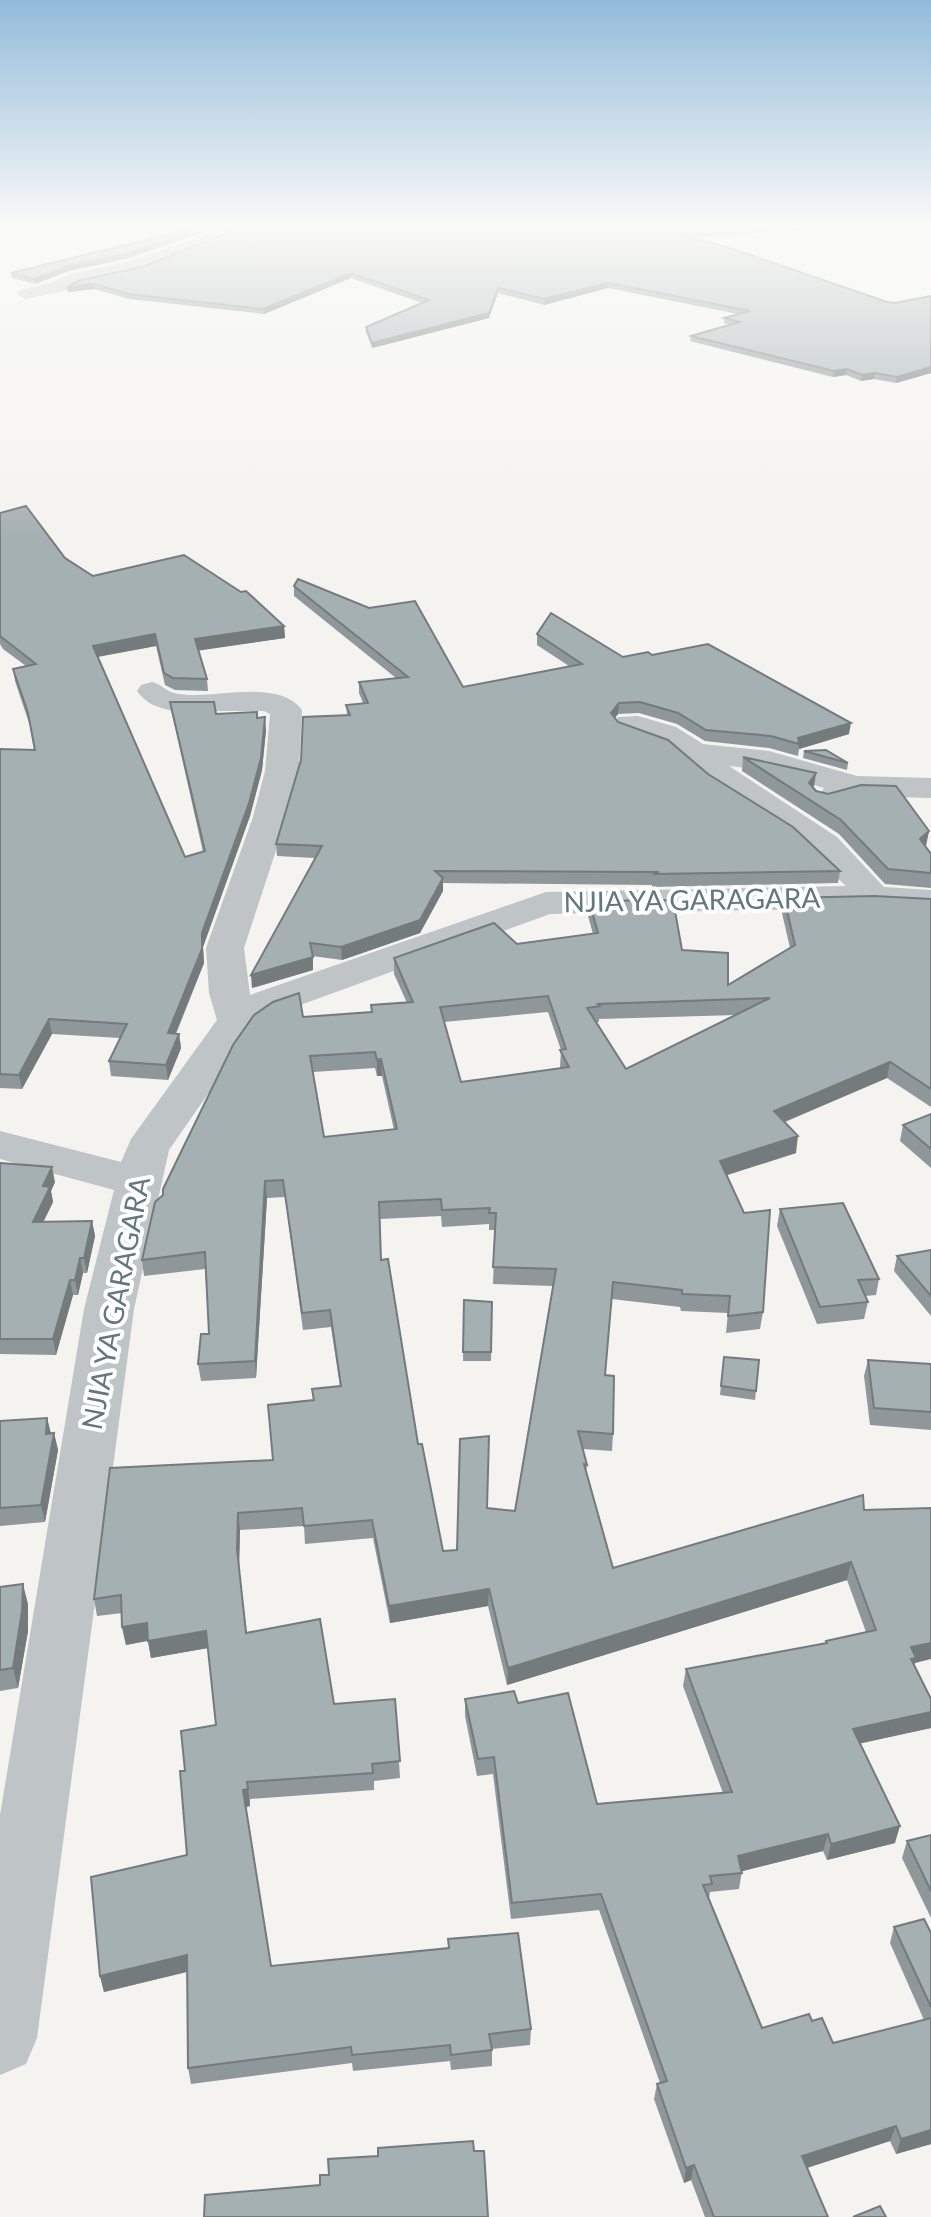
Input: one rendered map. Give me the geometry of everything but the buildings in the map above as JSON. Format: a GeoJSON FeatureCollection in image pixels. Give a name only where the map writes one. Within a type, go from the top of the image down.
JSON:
{"type":"FeatureCollection","features":[{"type":"Feature","properties":{"kind":"street"},"geometry":{"type":"LineString","coordinates":[[152,691],[172,702],[269,702],[286,710],[282,771],[270,817],[225,948],[229,993],[238,1020]]}},
{"type":"Feature","properties":{"kind":"street"},"geometry":{"type":"LineString","coordinates":[[629,724],[655,729],[695,753],[720,776],[779,810],[856,872],[873,897]]}},
{"type":"Feature","properties":{"kind":"street"},"geometry":{"type":"LineString","coordinates":[[695,753],[769,761],[855,786],[931,788]]}},
{"type":"Feature","properties":{"kind":"street"},"geometry":{"type":"LineString","coordinates":[[779,810],[855,786]]}},
{"type":"Feature","properties":{"kind":"street","name":"NJIA YA GARAGARA"},"geometry":{"type":"LineString","coordinates":[[0,2038],[109,1309],[147,1149],[238,1020],[259,1006],[546,903],[873,897],[931,901]]}},
{"type":"Feature","properties":{"kind":"street"},"geometry":{"type":"LineString","coordinates":[[0,1145],[139,1182]]}}]}
